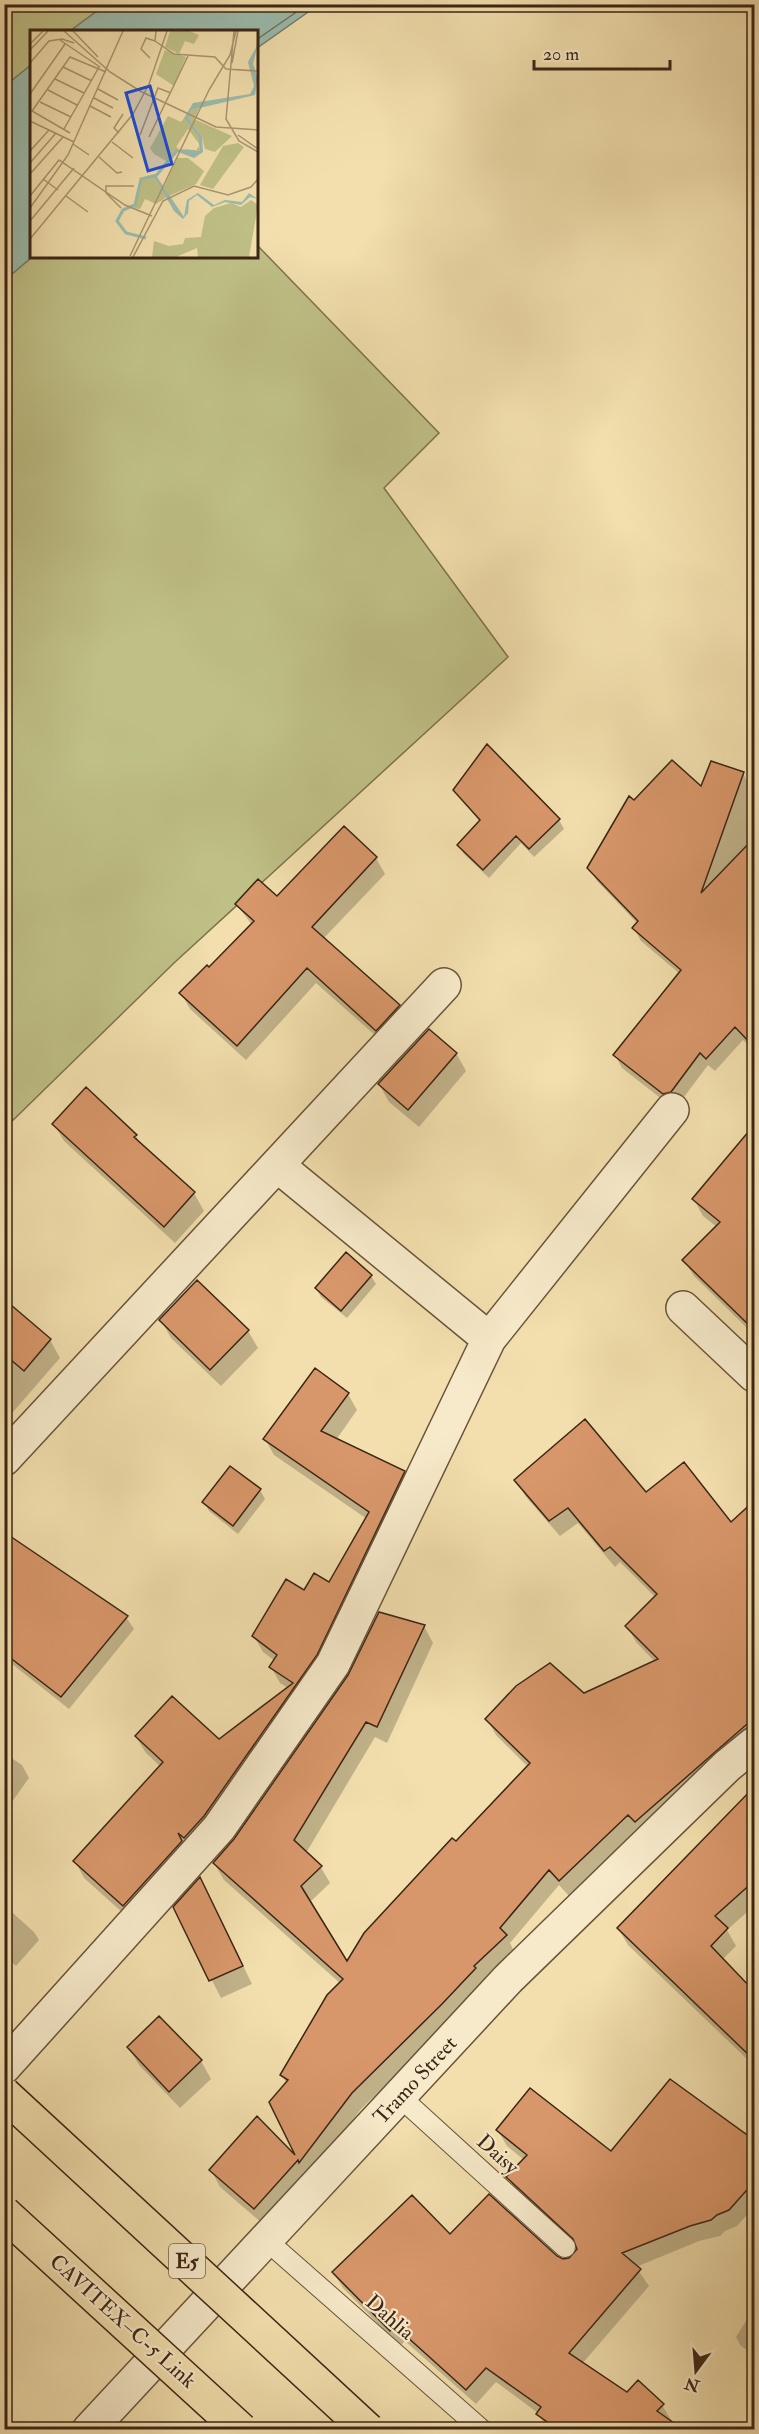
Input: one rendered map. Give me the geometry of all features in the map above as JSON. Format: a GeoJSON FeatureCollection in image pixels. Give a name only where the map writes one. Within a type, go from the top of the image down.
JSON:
{"type":"FeatureCollection","features":[{"type":"Feature","properties":{"kind":"highway","name":"E5"},"geometry":{"type":"LineString","coordinates":[[4,2094],[368,2430]]}},
{"type":"Feature","properties":{"kind":"highway","name":"CAVITEX–C-5 Link"},"geometry":{"type":"LineString","coordinates":[[4,2213],[241,2430]]}},
{"type":"Feature","properties":{"kind":"street"},"geometry":{"type":"LineString","coordinates":[[4,1459],[444,985]]}},
{"type":"Feature","properties":{"kind":"street"},"geometry":{"type":"LineString","coordinates":[[4,2067],[219,1828],[333,1664],[489,1339],[672,1110]]}},
{"type":"Feature","properties":{"kind":"street"},"geometry":{"type":"LineString","coordinates":[[277,1165],[489,1339]]}},
{"type":"Feature","properties":{"kind":"street"},"geometry":{"type":"LineString","coordinates":[[682,1308],[754,1375]]}},
{"type":"Feature","properties":{"kind":"street","name":"Tramo Street"},"geometry":{"type":"LineString","coordinates":[[89,2430],[507,1980],[719,1774],[754,1744]]}},
{"type":"Feature","properties":{"kind":"lane","name":"Daisy"},"geometry":{"type":"LineString","coordinates":[[399,2096],[565,2247]]}},
{"type":"Feature","properties":{"kind":"lane","name":"Dahlia"},"geometry":{"type":"LineString","coordinates":[[266,2240],[483,2430]]}},
{"type":"Feature","properties":{"kind":"green space"},"geometry":{"type":"Polygon","coordinates":[[[15,5],[105,5],[71,30],[30,30],[30,66],[5,86],[5,17],[15,5]]]}},
{"type":"Feature","properties":{"kind":"green space"},"geometry":{"type":"Polygon","coordinates":[[[258,246],[439,433],[384,488],[508,657],[174,963],[5,1128],[5,280],[31,258],[258,258],[258,246]]]}},
{"type":"Feature","properties":{"kind":"water"},"geometry":{"type":"Polygon","coordinates":[[[105,4],[318,5],[258,47],[258,30],[71,30],[105,4]]]}},
{"type":"Feature","properties":{"kind":"water"},"geometry":{"type":"Polygon","coordinates":[[[30,66],[31,258],[5,280],[5,86],[30,66]]]}},
{"type":"Feature","properties":{"kind":"building"},"geometry":{"type":"Polygon","coordinates":[[[487,744],[560,819],[529,849],[516,836],[483,870],[457,845],[480,820],[453,790],[487,744]]]}},
{"type":"Feature","properties":{"kind":"building"},"geometry":{"type":"Polygon","coordinates":[[[672,760],[701,786],[711,761],[744,772],[701,893],[754,838],[754,1047],[735,1027],[706,1059],[700,1053],[671,1092],[663,1094],[613,1055],[681,970],[632,928],[638,921],[587,868],[629,796],[634,800],[672,760]]]}},
{"type":"Feature","properties":{"kind":"building"},"geometry":{"type":"Polygon","coordinates":[[[344,826],[377,857],[312,927],[400,1005],[376,1031],[307,968],[237,1046],[179,993],[207,965],[209,967],[254,921],[235,904],[258,879],[277,896],[344,826]]]}},
{"type":"Feature","properties":{"kind":"building"},"geometry":{"type":"Polygon","coordinates":[[[429,1029],[457,1053],[408,1110],[378,1084],[429,1029]]]}},
{"type":"Feature","properties":{"kind":"building"},"geometry":{"type":"Polygon","coordinates":[[[86,1087],[137,1135],[134,1137],[195,1192],[164,1227],[52,1124],[86,1087]]]}},
{"type":"Feature","properties":{"kind":"building"},"geometry":{"type":"Polygon","coordinates":[[[754,1125],[754,1330],[682,1260],[720,1222],[692,1199],[754,1125]]]}},
{"type":"Feature","properties":{"kind":"building"},"geometry":{"type":"Polygon","coordinates":[[[346,1252],[372,1275],[341,1311],[315,1288],[346,1252]]]}},
{"type":"Feature","properties":{"kind":"building"},"geometry":{"type":"Polygon","coordinates":[[[197,1280],[249,1330],[210,1370],[159,1320],[197,1280]]]}},
{"type":"Feature","properties":{"kind":"building"},"geometry":{"type":"Polygon","coordinates":[[[4,1299],[51,1339],[24,1371],[4,1354],[4,1299]]]}},
{"type":"Feature","properties":{"kind":"building"},"geometry":{"type":"Polygon","coordinates":[[[315,1368],[349,1393],[321,1431],[405,1471],[317,1655],[204,1816],[184,1838],[178,1833],[182,1841],[123,1906],[73,1861],[163,1762],[135,1736],[172,1696],[219,1739],[293,1683],[269,1667],[277,1655],[252,1636],[286,1579],[304,1590],[314,1573],[329,1582],[369,1512],[263,1439],[315,1368]]]}},
{"type":"Feature","properties":{"kind":"building"},"geometry":{"type":"Polygon","coordinates":[[[585,1419],[646,1492],[684,1462],[731,1522],[754,1501],[754,1718],[635,1822],[628,1815],[559,1881],[549,1870],[500,1928],[507,1935],[474,1966],[476,1968],[442,2004],[352,2093],[299,2163],[298,2160],[254,2209],[209,2170],[257,2116],[295,2155],[269,2102],[288,2080],[280,2075],[327,1995],[343,1979],[213,1863],[234,1839],[348,1675],[379,1612],[425,1625],[377,1727],[366,1722],[294,1840],[322,1866],[301,1886],[347,1961],[364,1933],[452,1838],[456,1841],[530,1763],[485,1719],[516,1686],[550,1663],[584,1693],[658,1659],[625,1626],[657,1594],[610,1547],[604,1551],[568,1508],[549,1521],[514,1480],[585,1419]]]}},
{"type":"Feature","properties":{"kind":"building"},"geometry":{"type":"Polygon","coordinates":[[[230,1466],[261,1489],[233,1526],[202,1502],[230,1466]]]}},
{"type":"Feature","properties":{"kind":"building"},"geometry":{"type":"Polygon","coordinates":[[[4,1532],[128,1616],[61,1697],[4,1653],[4,1532]]]}},
{"type":"Feature","properties":{"kind":"building"},"geometry":{"type":"Polygon","coordinates":[[[754,1787],[754,1881],[715,1916],[728,1928],[711,1946],[754,1991],[754,2060],[617,1928],[754,1787]]]}},
{"type":"Feature","properties":{"kind":"building"},"geometry":{"type":"Polygon","coordinates":[[[200,1877],[243,1966],[209,1981],[173,1907],[200,1877]]]}},
{"type":"Feature","properties":{"kind":"building"},"geometry":{"type":"Polygon","coordinates":[[[159,2016],[202,2060],[169,2092],[127,2047],[159,2016]]]}},
{"type":"Feature","properties":{"kind":"building"},"geometry":{"type":"Polygon","coordinates":[[[670,2079],[754,2140],[754,2182],[729,2210],[711,2220],[622,2253],[641,2269],[569,2353],[627,2392],[638,2380],[664,2404],[657,2411],[684,2430],[559,2430],[536,2414],[541,2407],[486,2368],[466,2390],[395,2326],[390,2331],[332,2272],[412,2195],[450,2234],[489,2194],[557,2256],[563,2259],[569,2258],[577,2249],[573,2239],[506,2177],[527,2155],[496,2130],[530,2088],[611,2151],[670,2079]]]}}]}
